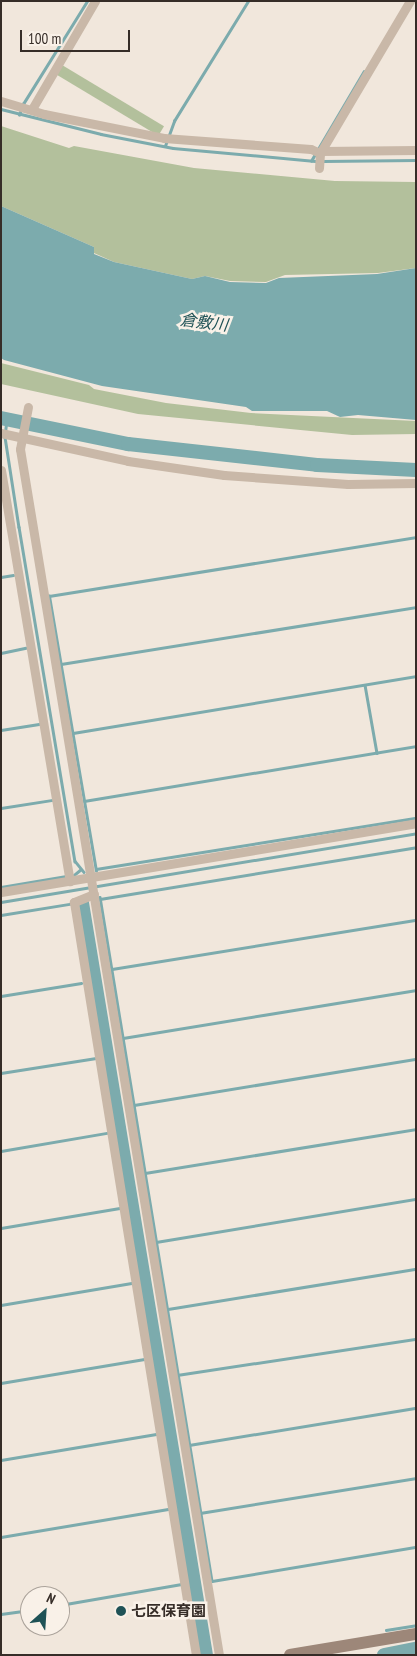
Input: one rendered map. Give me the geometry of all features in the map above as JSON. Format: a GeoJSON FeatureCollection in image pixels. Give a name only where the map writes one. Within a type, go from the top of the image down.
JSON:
{"type":"FeatureCollection","features":[{"type":"Feature","properties":{"kind":"street"},"geometry":{"type":"LineString","coordinates":[[25,108],[94,1]]}},
{"type":"Feature","properties":{"kind":"street"},"geometry":{"type":"LineString","coordinates":[[318,156],[410,1]]}},
{"type":"Feature","properties":{"kind":"street"},"geometry":{"type":"LineString","coordinates":[[1,101],[25,108],[166,138],[318,156],[416,150]]}},
{"type":"Feature","properties":{"kind":"street"},"geometry":{"type":"LineString","coordinates":[[28,411],[20,449],[219,1655]]}},
{"type":"Feature","properties":{"kind":"street"},"geometry":{"type":"LineString","coordinates":[[4,433],[128,461],[224,475],[348,484],[416,483]]}},
{"type":"Feature","properties":{"kind":"street"},"geometry":{"type":"LineString","coordinates":[[1,470],[70,880]]}},
{"type":"Feature","properties":{"kind":"street"},"geometry":{"type":"LineString","coordinates":[[1,892],[70,880],[92,886],[416,823]]}},
{"type":"Feature","properties":{"kind":"street"},"geometry":{"type":"LineString","coordinates":[[92,886],[74,902],[196,1655]]}},
{"type":"Feature","properties":{"kind":"street"},"geometry":{"type":"LineString","coordinates":[[290,1655],[416,1634]]}},
{"type":"Feature","properties":{"kind":"green space"},"geometry":{"type":"Polygon","coordinates":[[[62,65],[164,126],[158,136],[56,74],[62,65]]]}},
{"type":"Feature","properties":{"kind":"green space"},"geometry":{"type":"Polygon","coordinates":[[[1,126],[69,148],[74,146],[194,168],[335,181],[416,182],[416,268],[378,273],[285,275],[266,282],[230,281],[205,276],[192,279],[114,262],[94,253],[94,247],[1,206],[1,126]]]}},
{"type":"Feature","properties":{"kind":"green space"},"geometry":{"type":"Polygon","coordinates":[[[1,363],[89,385],[94,389],[166,403],[251,413],[416,421],[416,434],[352,435],[138,414],[1,384],[1,363]]]}},
{"type":"Feature","properties":{"kind":"water","name":"倉敷川"},"geometry":{"type":"Polygon","coordinates":[[[1,206],[94,247],[94,254],[114,262],[192,279],[205,276],[230,282],[266,283],[279,278],[377,274],[416,268],[416,420],[358,415],[340,417],[327,411],[252,411],[246,407],[102,386],[4,360],[1,358],[1,206]]]}},
{"type":"Feature","properties":{"kind":"waterway"},"geometry":{"type":"LineString","coordinates":[[19,115],[23,104],[87,1]]}},
{"type":"Feature","properties":{"kind":"waterway"},"geometry":{"type":"LineString","coordinates":[[165,146],[174,121],[248,1]]}},
{"type":"Feature","properties":{"kind":"waterway"},"geometry":{"type":"LineString","coordinates":[[311,161],[364,71]]}},
{"type":"Feature","properties":{"kind":"waterway"},"geometry":{"type":"LineString","coordinates":[[1,109],[101,134],[173,148],[317,161]]}},
{"type":"Feature","properties":{"kind":"waterway"},"geometry":{"type":"LineString","coordinates":[[323,161],[416,160]]}},
{"type":"Feature","properties":{"kind":"waterway"},"geometry":{"type":"LineString","coordinates":[[1,418],[128,444],[317,465],[416,470]]}},
{"type":"Feature","properties":{"kind":"waterway"},"geometry":{"type":"LineString","coordinates":[[7,420],[5,437],[75,861],[84,872]]}},
{"type":"Feature","properties":{"kind":"waterway"},"geometry":{"type":"LineString","coordinates":[[96,871],[49,596],[416,537]]}},
{"type":"Feature","properties":{"kind":"waterway"},"geometry":{"type":"LineString","coordinates":[[1,577],[13,575]]}},
{"type":"Feature","properties":{"kind":"waterway"},"geometry":{"type":"LineString","coordinates":[[61,664],[416,607]]}},
{"type":"Feature","properties":{"kind":"waterway"},"geometry":{"type":"LineString","coordinates":[[1,653],[25,648]]}},
{"type":"Feature","properties":{"kind":"waterway"},"geometry":{"type":"LineString","coordinates":[[73,733],[416,676]]}},
{"type":"Feature","properties":{"kind":"waterway"},"geometry":{"type":"LineString","coordinates":[[365,685],[377,753]]}},
{"type":"Feature","properties":{"kind":"waterway"},"geometry":{"type":"LineString","coordinates":[[1,730],[39,724]]}},
{"type":"Feature","properties":{"kind":"waterway"},"geometry":{"type":"LineString","coordinates":[[84,801],[416,746]]}},
{"type":"Feature","properties":{"kind":"waterway"},"geometry":{"type":"LineString","coordinates":[[1,808],[52,800]]}},
{"type":"Feature","properties":{"kind":"waterway"},"geometry":{"type":"LineString","coordinates":[[96,869],[416,818]]}},
{"type":"Feature","properties":{"kind":"waterway"},"geometry":{"type":"LineString","coordinates":[[1,902],[416,833]]}},
{"type":"Feature","properties":{"kind":"waterway"},"geometry":{"type":"LineString","coordinates":[[100,899],[416,847]]}},
{"type":"Feature","properties":{"kind":"waterway"},"geometry":{"type":"LineString","coordinates":[[74,875],[80,870]]}},
{"type":"Feature","properties":{"kind":"waterway"},"geometry":{"type":"LineString","coordinates":[[1,887],[66,876]]}},
{"type":"Feature","properties":{"kind":"waterway"},"geometry":{"type":"LineString","coordinates":[[100,897],[212,1581],[416,1547]]}},
{"type":"Feature","properties":{"kind":"waterway"},"geometry":{"type":"LineString","coordinates":[[82,903],[206,1655]]}},
{"type":"Feature","properties":{"kind":"waterway"},"geometry":{"type":"LineString","coordinates":[[1,915],[69,904]]}},
{"type":"Feature","properties":{"kind":"waterway"},"geometry":{"type":"LineString","coordinates":[[112,969],[416,920]]}},
{"type":"Feature","properties":{"kind":"waterway"},"geometry":{"type":"LineString","coordinates":[[1,996],[81,983]]}},
{"type":"Feature","properties":{"kind":"waterway"},"geometry":{"type":"LineString","coordinates":[[123,1038],[416,990]]}},
{"type":"Feature","properties":{"kind":"waterway"},"geometry":{"type":"LineString","coordinates":[[1,1073],[96,1058]]}},
{"type":"Feature","properties":{"kind":"waterway"},"geometry":{"type":"LineString","coordinates":[[134,1105],[416,1059]]}},
{"type":"Feature","properties":{"kind":"waterway"},"geometry":{"type":"LineString","coordinates":[[145,1173],[416,1129]]}},
{"type":"Feature","properties":{"kind":"waterway"},"geometry":{"type":"LineString","coordinates":[[1,1151],[106,1133]]}},
{"type":"Feature","properties":{"kind":"waterway"},"geometry":{"type":"LineString","coordinates":[[156,1242],[416,1199]]}},
{"type":"Feature","properties":{"kind":"waterway"},"geometry":{"type":"LineString","coordinates":[[1,1228],[119,1208]]}},
{"type":"Feature","properties":{"kind":"waterway"},"geometry":{"type":"LineString","coordinates":[[168,1309],[416,1269]]}},
{"type":"Feature","properties":{"kind":"waterway"},"geometry":{"type":"LineString","coordinates":[[1,1305],[131,1283]]}},
{"type":"Feature","properties":{"kind":"waterway"},"geometry":{"type":"LineString","coordinates":[[177,1375],[416,1339]]}},
{"type":"Feature","properties":{"kind":"waterway"},"geometry":{"type":"LineString","coordinates":[[1,1383],[144,1359]]}},
{"type":"Feature","properties":{"kind":"waterway"},"geometry":{"type":"LineString","coordinates":[[189,1445],[416,1408]]}},
{"type":"Feature","properties":{"kind":"waterway"},"geometry":{"type":"LineString","coordinates":[[1,1460],[156,1434]]}},
{"type":"Feature","properties":{"kind":"waterway"},"geometry":{"type":"LineString","coordinates":[[200,1513],[416,1478]]}},
{"type":"Feature","properties":{"kind":"waterway"},"geometry":{"type":"LineString","coordinates":[[1,1537],[168,1509]]}},
{"type":"Feature","properties":{"kind":"waterway"},"geometry":{"type":"LineString","coordinates":[[70,1603],[181,1584]]}},
{"type":"Feature","properties":{"kind":"waterway"},"geometry":{"type":"LineString","coordinates":[[1,1614],[20,1611]]}},
{"type":"Feature","properties":{"kind":"waterway"},"geometry":{"type":"LineString","coordinates":[[386,1630],[416,1625]]}},
{"type":"Feature","properties":{"kind":"waterway"},"geometry":{"type":"LineString","coordinates":[[384,1655],[416,1649]]}},
{"type":"Feature","properties":{"kind":"place","name":"七区保育園"},"geometry":{"type":"Point","coordinates":[121,1611]}}]}
